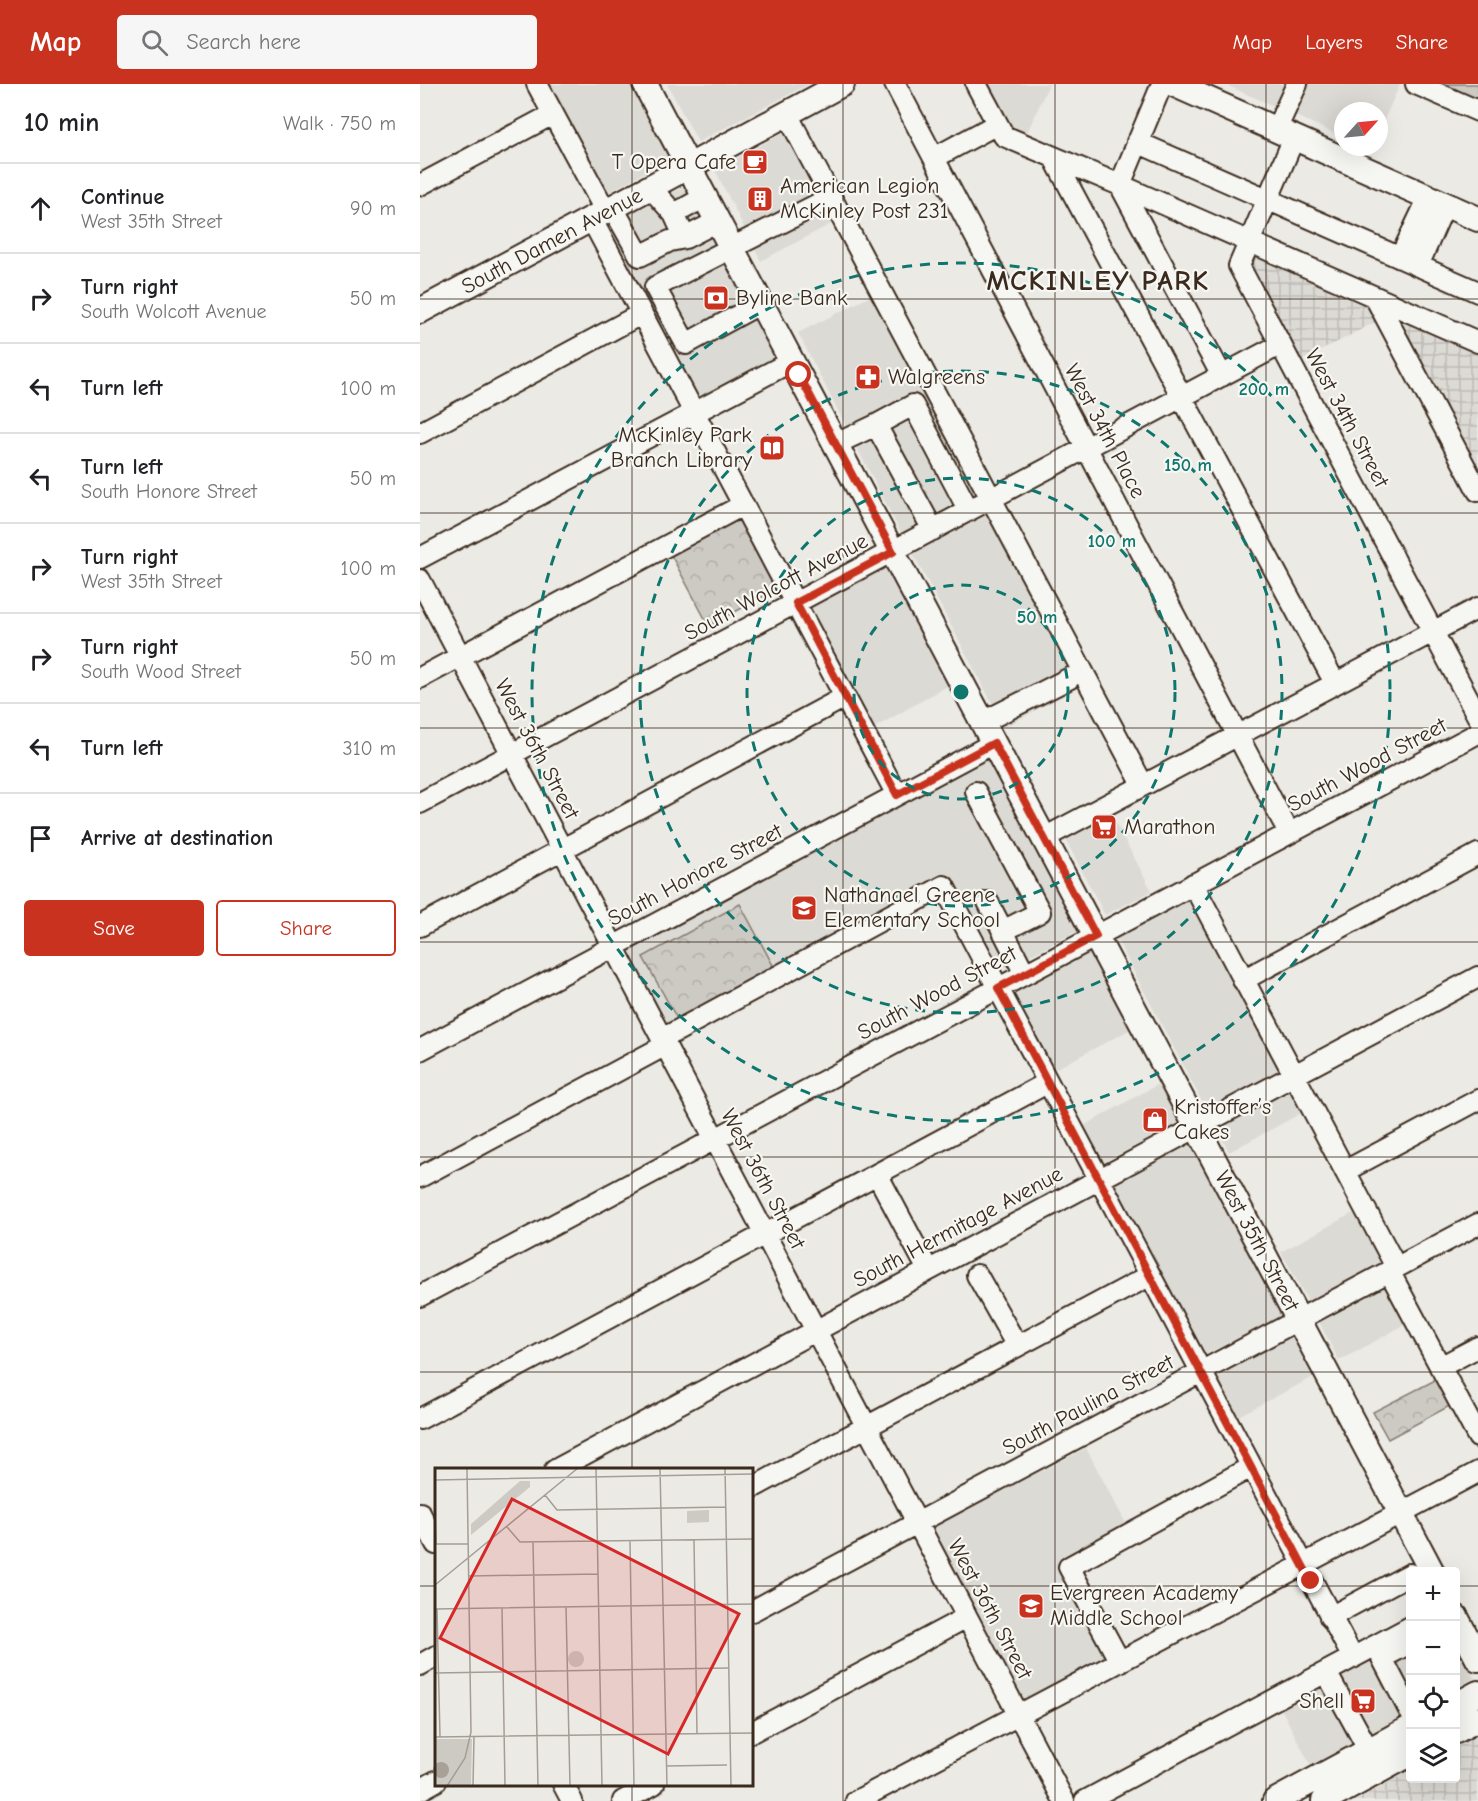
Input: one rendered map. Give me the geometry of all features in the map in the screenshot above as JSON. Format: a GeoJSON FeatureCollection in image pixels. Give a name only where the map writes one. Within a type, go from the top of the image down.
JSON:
{"type":"FeatureCollection","features":[{"type":"Feature","properties":{"kind":"main road","name":"West 35th Street"},"geometry":{"type":"LineString","coordinates":[[645,84],[1401,1513],[1420,1567]]}},
{"type":"Feature","properties":{"kind":"main road","name":"South Damen Avenue"},"geometry":{"type":"LineString","coordinates":[[420,311],[842,84]]}},
{"type":"Feature","properties":{"kind":"main road"},"geometry":{"type":"LineString","coordinates":[[1173,84],[1478,219]]}},
{"type":"Feature","properties":{"kind":"main road"},"geometry":{"type":"LineString","coordinates":[[1460,1631],[1478,1659]]}},
{"type":"Feature","properties":{"kind":"main road"},"geometry":{"type":"LineString","coordinates":[[1460,1702],[1478,1692]]}},
{"type":"Feature","properties":{"kind":"main road"},"geometry":{"type":"LineString","coordinates":[[1459,1729],[1478,1719]]}},
{"type":"Feature","properties":{"kind":"main road"},"geometry":{"type":"LineString","coordinates":[[1275,1801],[1408,1729]]}},
{"type":"Feature","properties":{"kind":"main road"},"geometry":{"type":"LineString","coordinates":[[1324,1801],[1406,1756]]}},
{"type":"Feature","properties":{"kind":"street"},"geometry":{"type":"LineString","coordinates":[[537,84],[603,213],[641,314],[743,505],[800,601]]}},
{"type":"Feature","properties":{"kind":"street","name":"West 34th Place"},"geometry":{"type":"LineString","coordinates":[[895,84],[1289,833]]}},
{"type":"Feature","properties":{"kind":"street"},"geometry":{"type":"LineString","coordinates":[[976,84],[1004,136],[1478,342]]}},
{"type":"Feature","properties":{"kind":"street"},"geometry":{"type":"LineString","coordinates":[[1162,84],[1120,185],[1222,376]]}},
{"type":"Feature","properties":{"kind":"street","name":"West 34th Street"},"geometry":{"type":"LineString","coordinates":[[1297,84],[1267,200],[1239,266],[1478,717]]}},
{"type":"Feature","properties":{"kind":"street"},"geometry":{"type":"LineString","coordinates":[[1416,84],[1478,111]]}},
{"type":"Feature","properties":{"kind":"street"},"geometry":{"type":"LineString","coordinates":[[420,185],[553,114]]}},
{"type":"Feature","properties":{"kind":"street"},"geometry":{"type":"LineString","coordinates":[[787,114],[1143,785]]}},
{"type":"Feature","properties":{"kind":"street"},"geometry":{"type":"LineString","coordinates":[[934,158],[997,123]]}},
{"type":"Feature","properties":{"kind":"street"},"geometry":{"type":"LineString","coordinates":[[1137,142],[1478,292]]}},
{"type":"Feature","properties":{"kind":"street"},"geometry":{"type":"LineString","coordinates":[[1054,158],[1335,683]]}},
{"type":"Feature","properties":{"kind":"street"},"geometry":{"type":"LineString","coordinates":[[651,188],[674,214],[685,237]]}},
{"type":"Feature","properties":{"kind":"street"},"geometry":{"type":"LineString","coordinates":[[674,214],[705,197]]}},
{"type":"Feature","properties":{"kind":"street"},"geometry":{"type":"LineString","coordinates":[[1409,262],[1437,201]]}},
{"type":"Feature","properties":{"kind":"street"},"geometry":{"type":"LineString","coordinates":[[761,303],[686,344],[655,287],[731,246],[822,202]]}},
{"type":"Feature","properties":{"kind":"street"},"geometry":{"type":"LineString","coordinates":[[603,213],[640,256],[718,221]]}},
{"type":"Feature","properties":{"kind":"street"},"geometry":{"type":"LineString","coordinates":[[1375,297],[1478,491]]}},
{"type":"Feature","properties":{"kind":"street"},"geometry":{"type":"LineString","coordinates":[[420,433],[641,314]]}},
{"type":"Feature","properties":{"kind":"street"},"geometry":{"type":"LineString","coordinates":[[660,349],[682,339]]}},
{"type":"Feature","properties":{"kind":"street","name":"South Wolcott Avenue"},"geometry":{"type":"LineString","coordinates":[[420,803],[1281,344]]}},
{"type":"Feature","properties":{"kind":"street"},"geometry":{"type":"LineString","coordinates":[[420,558],[792,361]]}},
{"type":"Feature","properties":{"kind":"street"},"geometry":{"type":"LineString","coordinates":[[836,444],[913,405],[969,511]]}},
{"type":"Feature","properties":{"kind":"street"},"geometry":{"type":"LineString","coordinates":[[876,425],[933,530]]}},
{"type":"Feature","properties":{"kind":"street"},"geometry":{"type":"LineString","coordinates":[[738,471],[845,697],[897,795]]}},
{"type":"Feature","properties":{"kind":"street"},"geometry":{"type":"LineString","coordinates":[[420,678],[743,505]]}},
{"type":"Feature","properties":{"kind":"street","name":"West 36th Street"},"geometry":{"type":"LineString","coordinates":[[420,580],[1064,1801]]}},
{"type":"Feature","properties":{"kind":"street"},"geometry":{"type":"LineString","coordinates":[[1044,838],[1478,608]]}},
{"type":"Feature","properties":{"kind":"street","name":"South Honore Street"},"geometry":{"type":"LineString","coordinates":[[420,1050],[897,795],[1070,678]]}},
{"type":"Feature","properties":{"kind":"street"},"geometry":{"type":"LineString","coordinates":[[420,926],[845,697]]}},
{"type":"Feature","properties":{"kind":"street","name":"South Wood Street"},"geometry":{"type":"LineString","coordinates":[[420,1296],[1478,733]]}},
{"type":"Feature","properties":{"kind":"street"},"geometry":{"type":"LineString","coordinates":[[976,792],[1040,912],[1003,932]]}},
{"type":"Feature","properties":{"kind":"street"},"geometry":{"type":"LineString","coordinates":[[1243,980],[1478,854]]}},
{"type":"Feature","properties":{"kind":"street"},"geometry":{"type":"LineString","coordinates":[[1193,884],[1345,1171],[1440,1367],[1478,1437]]}},
{"type":"Feature","properties":{"kind":"street"},"geometry":{"type":"LineString","coordinates":[[420,1176],[944,886],[1353,1658]]}},
{"type":"Feature","properties":{"kind":"street"},"geometry":{"type":"LineString","coordinates":[[988,902],[1025,974]]}},
{"type":"Feature","properties":{"kind":"street","name":"South Hermitage Avenue"},"geometry":{"type":"LineString","coordinates":[[559,1468],[1478,977]]}},
{"type":"Feature","properties":{"kind":"street"},"geometry":{"type":"LineString","coordinates":[[420,1419],[1047,1083]]}},
{"type":"Feature","properties":{"kind":"street"},"geometry":{"type":"LineString","coordinates":[[1345,1171],[1478,1100]]}},
{"type":"Feature","properties":{"kind":"street"},"geometry":{"type":"LineString","coordinates":[[877,1174],[928,1270]]}},
{"type":"Feature","properties":{"kind":"street","name":"South Paulina Street"},"geometry":{"type":"LineString","coordinates":[[753,1610],[1478,1224]]}},
{"type":"Feature","properties":{"kind":"street"},"geometry":{"type":"LineString","coordinates":[[977,1275],[1017,1346]]}},
{"type":"Feature","properties":{"kind":"street"},"geometry":{"type":"LineString","coordinates":[[753,1487],[1149,1276]]}},
{"type":"Feature","properties":{"kind":"street"},"geometry":{"type":"LineString","coordinates":[[1440,1367],[1478,1347]]}},
{"type":"Feature","properties":{"kind":"street"},"geometry":{"type":"LineString","coordinates":[[1120,1662],[1069,1567],[1251,1467]]}},
{"type":"Feature","properties":{"kind":"street"},"geometry":{"type":"LineString","coordinates":[[856,1801],[1478,1472]]}},
{"type":"Feature","properties":{"kind":"street"},"geometry":{"type":"LineString","coordinates":[[420,1513],[431,1539]]}},
{"type":"Feature","properties":{"kind":"street"},"geometry":{"type":"LineString","coordinates":[[1330,1617],[1406,1578]]}},
{"type":"Feature","properties":{"kind":"street"},"geometry":{"type":"LineString","coordinates":[[753,1731],[967,1617]]}},
{"type":"Feature","properties":{"kind":"street"},"geometry":{"type":"LineString","coordinates":[[1085,1801],[1406,1629]]}},
{"type":"Feature","properties":{"kind":"street"},"geometry":{"type":"LineString","coordinates":[[1406,1645],[1382,1658],[1406,1704]]}},
{"type":"Feature","properties":{"kind":"street"},"geometry":{"type":"LineString","coordinates":[[420,1665],[435,1657]]}},
{"type":"Feature","properties":{"kind":"street"},"geometry":{"type":"LineString","coordinates":[[1326,1672],[1369,1751]]}},
{"type":"Feature","properties":{"kind":"street"},"geometry":{"type":"LineString","coordinates":[[420,1790],[435,1782]]}},
{"type":"Feature","properties":{"kind":"street"},"geometry":{"type":"LineString","coordinates":[[564,1786],[572,1801]]}},
{"type":"Feature","properties":{"kind":"street"},"geometry":{"type":"LineString","coordinates":[[623,1801],[652,1786]]}},
{"type":"Feature","properties":{"kind":"shaded area"},"geometry":{"type":"Polygon","coordinates":[[[537,84],[633,84],[672,157],[598,198],[537,84]]]}},
{"type":"Feature","properties":{"kind":"shaded area"},"geometry":{"type":"Polygon","coordinates":[[[667,84],[809,84],[698,142],[667,84]]]}},
{"type":"Feature","properties":{"kind":"shaded area"},"geometry":{"type":"Polygon","coordinates":[[[976,84],[1049,84],[1022,144],[976,84]]]}},
{"type":"Feature","properties":{"kind":"shaded area"},"geometry":{"type":"Polygon","coordinates":[[[1224,84],[1400,84],[1388,111],[1388,102],[1334,102],[1334,133],[1224,84]]]}},
{"type":"Feature","properties":{"kind":"shaded area"},"geometry":{"type":"Polygon","coordinates":[[[794,127],[842,218],[761,261],[715,170],[794,127]]]}},
{"type":"Feature","properties":{"kind":"shaded area"},"geometry":{"type":"Polygon","coordinates":[[[686,186],[777,355],[689,402],[597,230],[686,186]]]}},
{"type":"Feature","properties":{"kind":"shaded area"},"geometry":{"type":"Polygon","coordinates":[[[1256,244],[1478,342],[1478,491],[1385,317],[1299,362],[1247,264],[1256,244]]]}},
{"type":"Feature","properties":{"kind":"shaded area"},"geometry":{"type":"Polygon","coordinates":[[[881,291],[987,491],[903,537],[798,333],[881,291]]]}},
{"type":"Feature","properties":{"kind":"shaded area"},"geometry":{"type":"Polygon","coordinates":[[[996,510],[1088,682],[1005,727],[913,554],[996,510]]]}},
{"type":"Feature","properties":{"kind":"shaded area"},"geometry":{"type":"Polygon","coordinates":[[[888,566],[951,684],[865,733],[800,613],[888,566]]]}},
{"type":"Feature","properties":{"kind":"shaded area","name":"Nathanael Greene Elementary School"},"geometry":{"type":"Polygon","coordinates":[[[989,758],[1080,930],[991,975],[944,887],[669,1036],[626,950],[989,758]]]}},
{"type":"Feature","properties":{"kind":"shaded area"},"geometry":{"type":"Polygon","coordinates":[[[1106,805],[1152,891],[1105,915],[1060,829],[1106,805]]]}},
{"type":"Feature","properties":{"kind":"shaded area"},"geometry":{"type":"Polygon","coordinates":[[[1198,894],[1289,1065],[1206,1109],[1116,938],[1198,894]]]}},
{"type":"Feature","properties":{"kind":"shaded area"},"geometry":{"type":"Polygon","coordinates":[[[1092,950],[1133,1028],[1044,1075],[1003,997],[1092,950]]]}},
{"type":"Feature","properties":{"kind":"shaded area"},"geometry":{"type":"Polygon","coordinates":[[[1162,1082],[1183,1121],[1092,1168],[1073,1132],[1162,1082]]]}},
{"type":"Feature","properties":{"kind":"shaded area"},"geometry":{"type":"Polygon","coordinates":[[[1300,1086],[1311,1108],[1229,1152],[1217,1129],[1300,1086]]]}},
{"type":"Feature","properties":{"kind":"shaded area"},"geometry":{"type":"Polygon","coordinates":[[[1194,1143],[1285,1314],[1194,1360],[1104,1190],[1194,1143]]]}},
{"type":"Feature","properties":{"kind":"shaded area"},"geometry":{"type":"Polygon","coordinates":[[[1364,1207],[1390,1257],[1308,1301],[1281,1252],[1364,1207]]]}},
{"type":"Feature","properties":{"kind":"shaded area"},"geometry":{"type":"Polygon","coordinates":[[[1395,1282],[1415,1319],[1339,1361],[1319,1322],[1395,1282]]]}},
{"type":"Feature","properties":{"kind":"shaded area"},"geometry":{"type":"Polygon","coordinates":[[[1295,1334],[1317,1375],[1227,1422],[1205,1382],[1295,1334]]]}},
{"type":"Feature","properties":{"kind":"shaded area","name":"Evergreen Academy Middle School"},"geometry":{"type":"Polygon","coordinates":[[[1086,1448],[1131,1533],[1069,1567],[1114,1652],[1023,1702],[931,1528],[1086,1448]]]}},
{"type":"Feature","properties":{"kind":"shaded area"},"geometry":{"type":"Polygon","coordinates":[[[1406,1629],[1406,1715],[1312,1768],[1276,1699],[1406,1629]]]}},
{"type":"Feature","properties":{"kind":"shaded area"},"geometry":{"type":"Polygon","coordinates":[[[1460,1651],[1474,1678],[1460,1686],[1460,1651]]]}},
{"type":"Feature","properties":{"kind":"shaded area"},"geometry":{"type":"Polygon","coordinates":[[[1478,1735],[1478,1801],[1355,1801],[1406,1773],[1406,1783],[1460,1783],[1460,1745],[1478,1735]]]}},
{"type":"Feature","properties":{"kind":"green space"},"geometry":{"type":"Polygon","coordinates":[[[1429,84],[1478,84],[1478,106],[1429,84]]]}},
{"type":"Feature","properties":{"kind":"green space"},"geometry":{"type":"Polygon","coordinates":[[[743,514],[781,587],[709,626],[670,553],[743,514]]]}},
{"type":"Feature","properties":{"kind":"green space"},"geometry":{"type":"Polygon","coordinates":[[[740,904],[776,971],[680,1024],[643,957],[740,904]]]}},
{"type":"Feature","properties":{"kind":"green space"},"geometry":{"type":"Polygon","coordinates":[[[1443,1376],[1457,1402],[1388,1439],[1373,1412],[1443,1376]]]}},
{"type":"Feature","properties":{"kind":"place","name":"T Opera Cafe"},"geometry":{"type":"Point","coordinates":[755,162]}},
{"type":"Feature","properties":{"kind":"place","name":"American Legion McKinley Post 231"},"geometry":{"type":"Point","coordinates":[760,199]}},
{"type":"Feature","properties":{"kind":"place","name":"Byline Bank"},"geometry":{"type":"Point","coordinates":[716,298]}},
{"type":"Feature","properties":{"kind":"place","name":"Walgreens"},"geometry":{"type":"Point","coordinates":[868,377]}},
{"type":"Feature","properties":{"kind":"place","name":"McKinley Park Branch Library"},"geometry":{"type":"Point","coordinates":[772,448]}},
{"type":"Feature","properties":{"kind":"place","name":"Marathon"},"geometry":{"type":"Point","coordinates":[1104,827]}},
{"type":"Feature","properties":{"kind":"place","name":"Nathanael Greene Elementary School"},"geometry":{"type":"Point","coordinates":[804,908]}},
{"type":"Feature","properties":{"kind":"place","name":"Kristoffer’s Cakes"},"geometry":{"type":"Point","coordinates":[1155,1120]}},
{"type":"Feature","properties":{"kind":"place","name":"Evergreen Academy Middle School"},"geometry":{"type":"Point","coordinates":[1031,1606]}},
{"type":"Feature","properties":{"kind":"place","name":"Shell"},"geometry":{"type":"Point","coordinates":[1363,1701]}},
{"type":"Feature","properties":{"kind":"district","name":"MCKINLEY PARK"},"geometry":{"type":"Point","coordinates":[1098,281]}},
{"type":"Feature","properties":{"kind":"route"},"geometry":{"type":"LineString","coordinates":[[799,375],[893,552],[796,603],[897,795],[994,743],[1096,936],[998,988],[1311,1581]]}}]}
